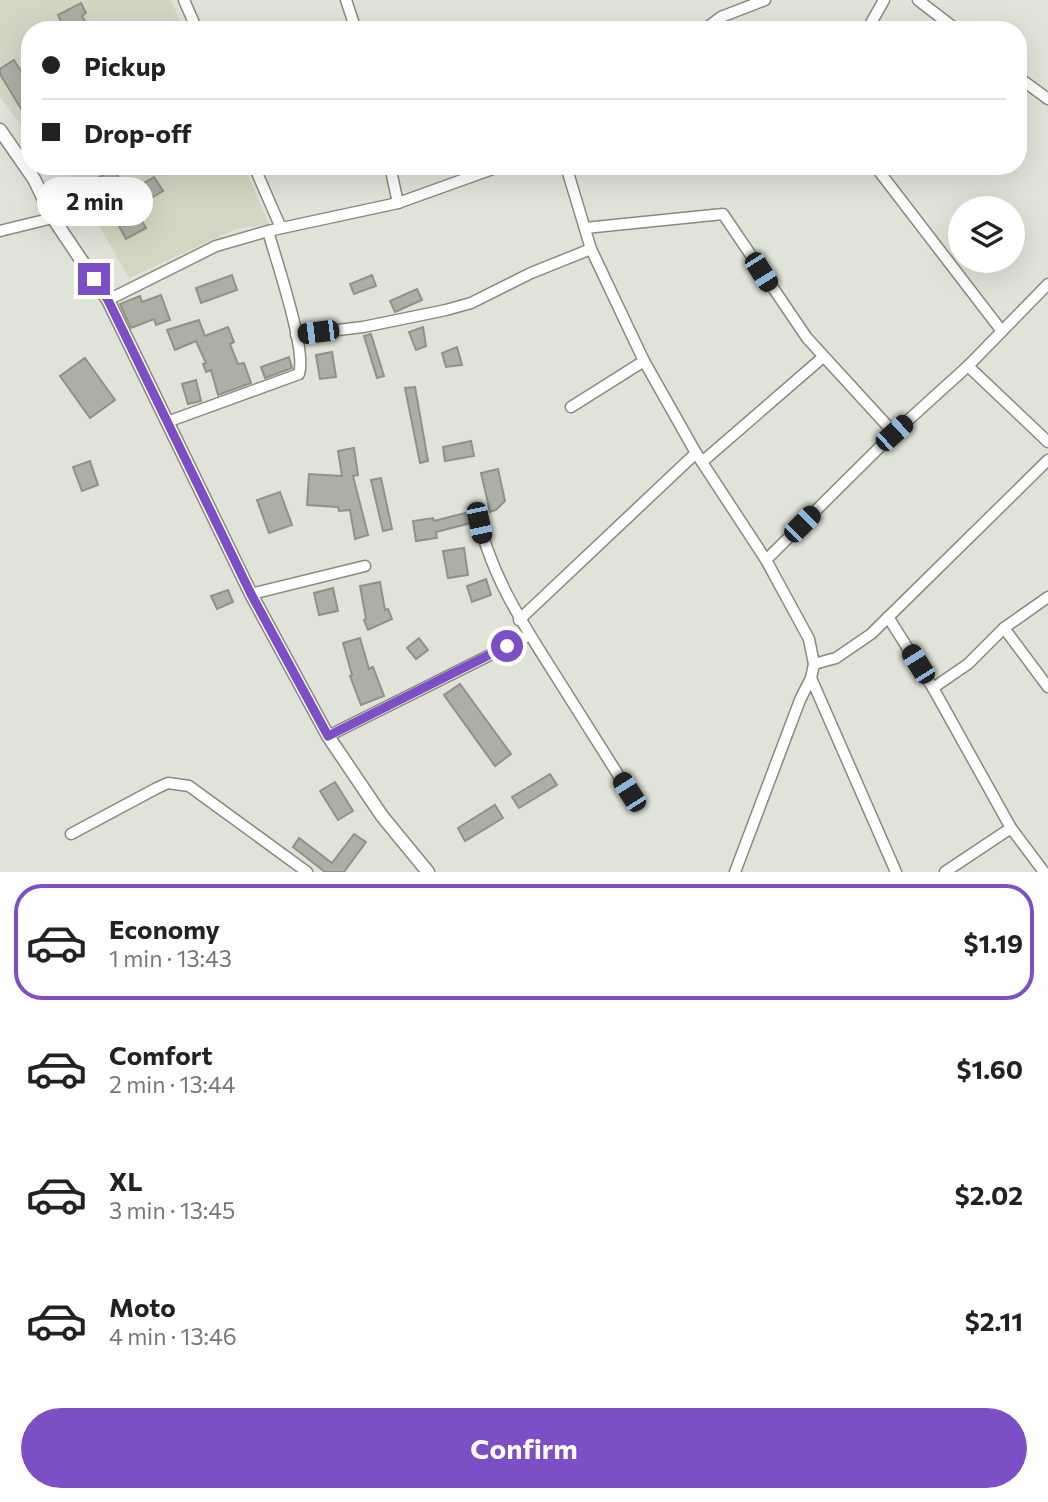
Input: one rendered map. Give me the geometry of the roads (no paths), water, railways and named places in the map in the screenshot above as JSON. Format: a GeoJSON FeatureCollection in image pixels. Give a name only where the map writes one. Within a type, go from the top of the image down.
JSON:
{"type":"FeatureCollection","features":[{"type":"Feature","properties":{"kind":"main road"},"geometry":{"type":"LineString","coordinates":[[0,130],[21,160]]}},
{"type":"Feature","properties":{"kind":"main road"},"geometry":{"type":"LineString","coordinates":[[31,175],[52,218],[108,300],[251,594],[328,736],[383,816],[428,872]]}},
{"type":"Feature","properties":{"kind":"street"},"geometry":{"type":"LineString","coordinates":[[346,0],[353,21]]}},
{"type":"Feature","properties":{"kind":"street"},"geometry":{"type":"LineString","coordinates":[[716,21],[765,0]]}},
{"type":"Feature","properties":{"kind":"street"},"geometry":{"type":"LineString","coordinates":[[872,21],[884,0]]}},
{"type":"Feature","properties":{"kind":"street"},"geometry":{"type":"LineString","coordinates":[[918,0],[945,21]]}},
{"type":"Feature","properties":{"kind":"street"},"geometry":{"type":"LineString","coordinates":[[186,1],[194,21]]}},
{"type":"Feature","properties":{"kind":"street"},"geometry":{"type":"LineString","coordinates":[[1027,84],[1048,99]]}},
{"type":"Feature","properties":{"kind":"street"},"geometry":{"type":"LineString","coordinates":[[258,175],[281,228]]}},
{"type":"Feature","properties":{"kind":"street"},"geometry":{"type":"LineString","coordinates":[[392,175],[398,203]]}},
{"type":"Feature","properties":{"kind":"street"},"geometry":{"type":"LineString","coordinates":[[108,300],[216,246],[268,231],[398,203],[476,175]]}},
{"type":"Feature","properties":{"kind":"street"},"geometry":{"type":"LineString","coordinates":[[569,175],[591,249],[644,361],[699,458],[765,560],[808,639],[814,664],[811,678],[800,700],[735,872]]}},
{"type":"Feature","properties":{"kind":"street"},"geometry":{"type":"LineString","coordinates":[[882,175],[1001,330]]}},
{"type":"Feature","properties":{"kind":"street"},"geometry":{"type":"LineString","coordinates":[[585,228],[723,214],[772,291],[822,358],[894,433]]}},
{"type":"Feature","properties":{"kind":"street"},"geometry":{"type":"LineString","coordinates":[[0,231],[52,218]]}},
{"type":"Feature","properties":{"kind":"street"},"geometry":{"type":"LineString","coordinates":[[167,422],[293,379],[299,374],[301,368],[296,335],[268,231]]}},
{"type":"Feature","properties":{"kind":"street"},"geometry":{"type":"LineString","coordinates":[[296,335],[363,327],[471,303],[531,273],[591,249]]}},
{"type":"Feature","properties":{"kind":"street"},"geometry":{"type":"LineString","coordinates":[[765,560],[894,433],[968,366],[1048,284]]}},
{"type":"Feature","properties":{"kind":"street"},"geometry":{"type":"LineString","coordinates":[[519,620],[699,458],[822,358]]}},
{"type":"Feature","properties":{"kind":"street"},"geometry":{"type":"LineString","coordinates":[[571,407],[644,361]]}},
{"type":"Feature","properties":{"kind":"street"},"geometry":{"type":"LineString","coordinates":[[968,366],[1048,442]]}},
{"type":"Feature","properties":{"kind":"street"},"geometry":{"type":"LineString","coordinates":[[814,664],[836,658],[853,649],[1048,461]]}},
{"type":"Feature","properties":{"kind":"street"},"geometry":{"type":"LineString","coordinates":[[476,508],[482,538],[495,573],[519,620],[629,792]]}},
{"type":"Feature","properties":{"kind":"street"},"geometry":{"type":"LineString","coordinates":[[251,594],[365,566]]}},
{"type":"Feature","properties":{"kind":"street"},"geometry":{"type":"LineString","coordinates":[[933,688],[968,664],[1004,628],[1048,597]]}},
{"type":"Feature","properties":{"kind":"street"},"geometry":{"type":"LineString","coordinates":[[888,617],[933,688],[1011,828],[1044,872]]}},
{"type":"Feature","properties":{"kind":"street"},"geometry":{"type":"LineString","coordinates":[[1004,628],[1048,687]]}},
{"type":"Feature","properties":{"kind":"street"},"geometry":{"type":"LineString","coordinates":[[328,736],[530,635]]}},
{"type":"Feature","properties":{"kind":"street"},"geometry":{"type":"LineString","coordinates":[[811,678],[896,872]]}},
{"type":"Feature","properties":{"kind":"street"},"geometry":{"type":"LineString","coordinates":[[71,834],[157,788],[178,783],[189,786],[307,872]]}},
{"type":"Feature","properties":{"kind":"street"},"geometry":{"type":"LineString","coordinates":[[945,872],[1011,828]]}}]}
